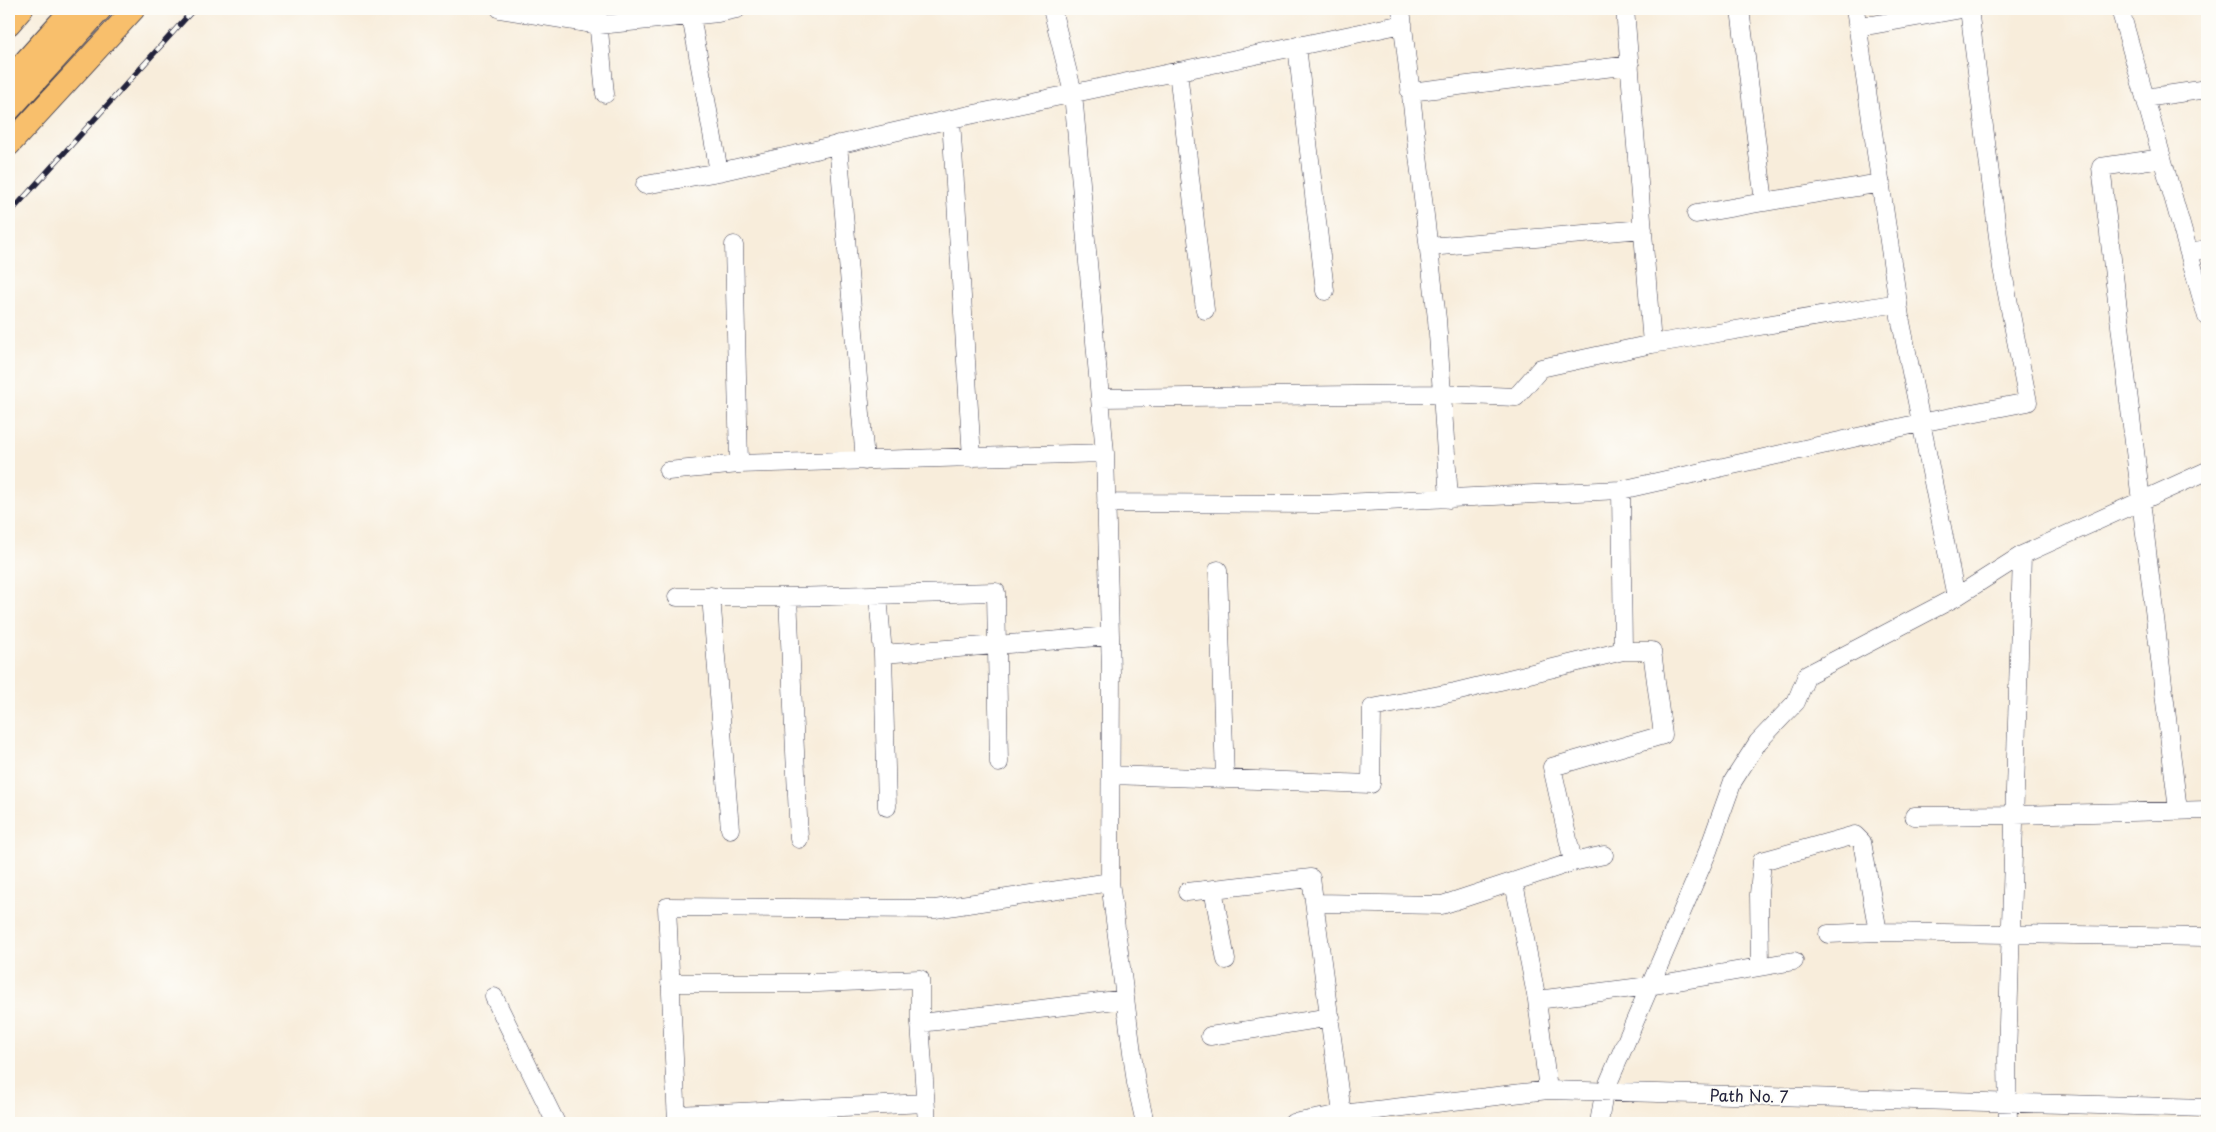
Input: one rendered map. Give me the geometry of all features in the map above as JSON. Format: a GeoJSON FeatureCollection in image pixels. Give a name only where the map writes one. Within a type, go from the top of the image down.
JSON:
{"type":"FeatureCollection","features":[{"type":"Feature","properties":{"kind":"main road"},"geometry":{"type":"LineString","coordinates":[[9,24],[22,9]]}},
{"type":"Feature","properties":{"kind":"main road"},"geometry":{"type":"LineString","coordinates":[[9,79],[72,9]]}},
{"type":"Feature","properties":{"kind":"main road"},"geometry":{"type":"LineString","coordinates":[[9,110],[101,9]]}},
{"type":"Feature","properties":{"kind":"main road"},"geometry":{"type":"LineString","coordinates":[[9,145],[134,9]]}},
{"type":"Feature","properties":{"kind":"street"},"geometry":{"type":"LineString","coordinates":[[500,9],[598,17],[691,16],[737,9]]}},
{"type":"Feature","properties":{"kind":"street"},"geometry":{"type":"LineString","coordinates":[[1052,9],[1073,93],[1105,453],[1110,636],[1110,882],[1136,1083],[1145,1123]]}},
{"type":"Feature","properties":{"kind":"street"},"geometry":{"type":"LineString","coordinates":[[1625,9],[1652,344]]}},
{"type":"Feature","properties":{"kind":"street"},"geometry":{"type":"LineString","coordinates":[[1740,9],[1764,202]]}},
{"type":"Feature","properties":{"kind":"street"},"geometry":{"type":"LineString","coordinates":[[1856,17],[1872,25],[1962,9]]}},
{"type":"Feature","properties":{"kind":"street"},"geometry":{"type":"LineString","coordinates":[[1106,503],[1322,504],[1621,490],[1920,423],[2028,402],[2002,268],[1969,9]]}},
{"type":"Feature","properties":{"kind":"street"},"geometry":{"type":"LineString","coordinates":[[2120,9],[2207,317]]}},
{"type":"Feature","properties":{"kind":"street"},"geometry":{"type":"LineString","coordinates":[[691,16],[719,172]]}},
{"type":"Feature","properties":{"kind":"street"},"geometry":{"type":"LineString","coordinates":[[645,185],[719,172],[951,119],[1297,46],[1402,16],[1429,247],[1443,394],[1449,499]]}},
{"type":"Feature","properties":{"kind":"street"},"geometry":{"type":"LineString","coordinates":[[598,17],[605,94]]}},
{"type":"Feature","properties":{"kind":"street"},"geometry":{"type":"LineString","coordinates":[[1856,17],[1898,303],[1920,423],[1956,597]]}},
{"type":"Feature","properties":{"kind":"street"},"geometry":{"type":"LineString","coordinates":[[1297,46],[1326,290]]}},
{"type":"Feature","properties":{"kind":"street"},"geometry":{"type":"LineString","coordinates":[[1410,92],[1630,65]]}},
{"type":"Feature","properties":{"kind":"street"},"geometry":{"type":"LineString","coordinates":[[1178,71],[1205,310]]}},
{"type":"Feature","properties":{"kind":"street"},"geometry":{"type":"LineString","coordinates":[[2145,98],[2207,89]]}},
{"type":"Feature","properties":{"kind":"street"},"geometry":{"type":"LineString","coordinates":[[951,119],[972,458]]}},
{"type":"Feature","properties":{"kind":"street"},"geometry":{"type":"LineString","coordinates":[[838,144],[865,461]]}},
{"type":"Feature","properties":{"kind":"street"},"geometry":{"type":"LineString","coordinates":[[2162,158],[2101,167],[2178,810]]}},
{"type":"Feature","properties":{"kind":"street"},"geometry":{"type":"LineString","coordinates":[[1696,214],[1880,183]]}},
{"type":"Feature","properties":{"kind":"street"},"geometry":{"type":"LineString","coordinates":[[1429,247],[1643,229]]}},
{"type":"Feature","properties":{"kind":"street"},"geometry":{"type":"LineString","coordinates":[[734,245],[739,464]]}},
{"type":"Feature","properties":{"kind":"street"},"geometry":{"type":"LineString","coordinates":[[2189,252],[2207,250]]}},
{"type":"Feature","properties":{"kind":"street"},"geometry":{"type":"LineString","coordinates":[[1100,398],[1443,394],[1516,397],[1541,368],[1652,344],[1898,303]]}},
{"type":"Feature","properties":{"kind":"street"},"geometry":{"type":"LineString","coordinates":[[668,471],[739,464],[1105,453]]}},
{"type":"Feature","properties":{"kind":"street"},"geometry":{"type":"LineString","coordinates":[[1598,1123],[1604,1093],[1708,851],[1733,781],[1758,742],[1796,702],[1807,674],[1956,597],[2022,556],[2141,499],[2207,471]]}},
{"type":"Feature","properties":{"kind":"street"},"geometry":{"type":"LineString","coordinates":[[1621,490],[1623,651]]}},
{"type":"Feature","properties":{"kind":"street"},"geometry":{"type":"LineString","coordinates":[[2008,1123],[2007,1058],[2022,556]]}},
{"type":"Feature","properties":{"kind":"street"},"geometry":{"type":"LineString","coordinates":[[1218,570],[1225,778]]}},
{"type":"Feature","properties":{"kind":"street"},"geometry":{"type":"LineString","coordinates":[[677,597],[788,597],[996,592],[999,763]]}},
{"type":"Feature","properties":{"kind":"street"},"geometry":{"type":"LineString","coordinates":[[878,594],[883,654],[887,807]]}},
{"type":"Feature","properties":{"kind":"street"},"geometry":{"type":"LineString","coordinates":[[711,596],[730,829]]}},
{"type":"Feature","properties":{"kind":"street"},"geometry":{"type":"LineString","coordinates":[[788,597],[799,839]]}},
{"type":"Feature","properties":{"kind":"street"},"geometry":{"type":"LineString","coordinates":[[883,654],[1110,636]]}},
{"type":"Feature","properties":{"kind":"street"},"geometry":{"type":"LineString","coordinates":[[1111,775],[1371,784],[1372,708],[1455,692],[1623,651],[1652,651],[1663,735],[1552,767],[1573,862]]}},
{"type":"Feature","properties":{"kind":"street"},"geometry":{"type":"LineString","coordinates":[[1914,816],[2015,816],[2207,810]]}},
{"type":"Feature","properties":{"kind":"street"},"geometry":{"type":"LineString","coordinates":[[1760,965],[1759,894],[1761,865],[1766,859],[1858,836],[1862,842],[1878,932]]}},
{"type":"Feature","properties":{"kind":"street"},"geometry":{"type":"LineString","coordinates":[[1315,903],[1442,905],[1514,883],[1573,862],[1604,855]]}},
{"type":"Feature","properties":{"kind":"street"},"geometry":{"type":"LineString","coordinates":[[1187,892],[1311,878],[1331,1017],[1342,1114]]}},
{"type":"Feature","properties":{"kind":"street"},"geometry":{"type":"LineString","coordinates":[[925,1103],[677,1119],[667,907],[935,909],[1110,882]]}},
{"type":"Feature","properties":{"kind":"street"},"geometry":{"type":"LineString","coordinates":[[1514,883],[1537,1000],[1548,1090]]}},
{"type":"Feature","properties":{"kind":"street"},"geometry":{"type":"LineString","coordinates":[[1213,889],[1226,960]]}},
{"type":"Feature","properties":{"kind":"street"},"geometry":{"type":"LineString","coordinates":[[1828,934],[1878,932],[2207,937]]}},
{"type":"Feature","properties":{"kind":"street"},"geometry":{"type":"LineString","coordinates":[[1537,1000],[1649,986],[1760,965],[1794,961]]}},
{"type":"Feature","properties":{"kind":"street"},"geometry":{"type":"LineString","coordinates":[[670,983],[816,983],[920,980],[920,1023],[928,1123]]}},
{"type":"Feature","properties":{"kind":"street"},"geometry":{"type":"LineString","coordinates":[[494,997],[556,1123]]}},
{"type":"Feature","properties":{"kind":"street"},"geometry":{"type":"LineString","coordinates":[[920,1023],[1125,999]]}},
{"type":"Feature","properties":{"kind":"street"},"geometry":{"type":"LineString","coordinates":[[1210,1036],[1331,1017]]}},
{"type":"Feature","properties":{"kind":"street","name":"Path No. 7"},"geometry":{"type":"LineString","coordinates":[[1293,1123],[1342,1114],[1548,1090],[1604,1093],[2008,1101],[2207,1108]]}},
{"type":"Feature","properties":{"kind":"railway"},"geometry":{"type":"LineString","coordinates":[[9,214],[194,9]]}}]}
